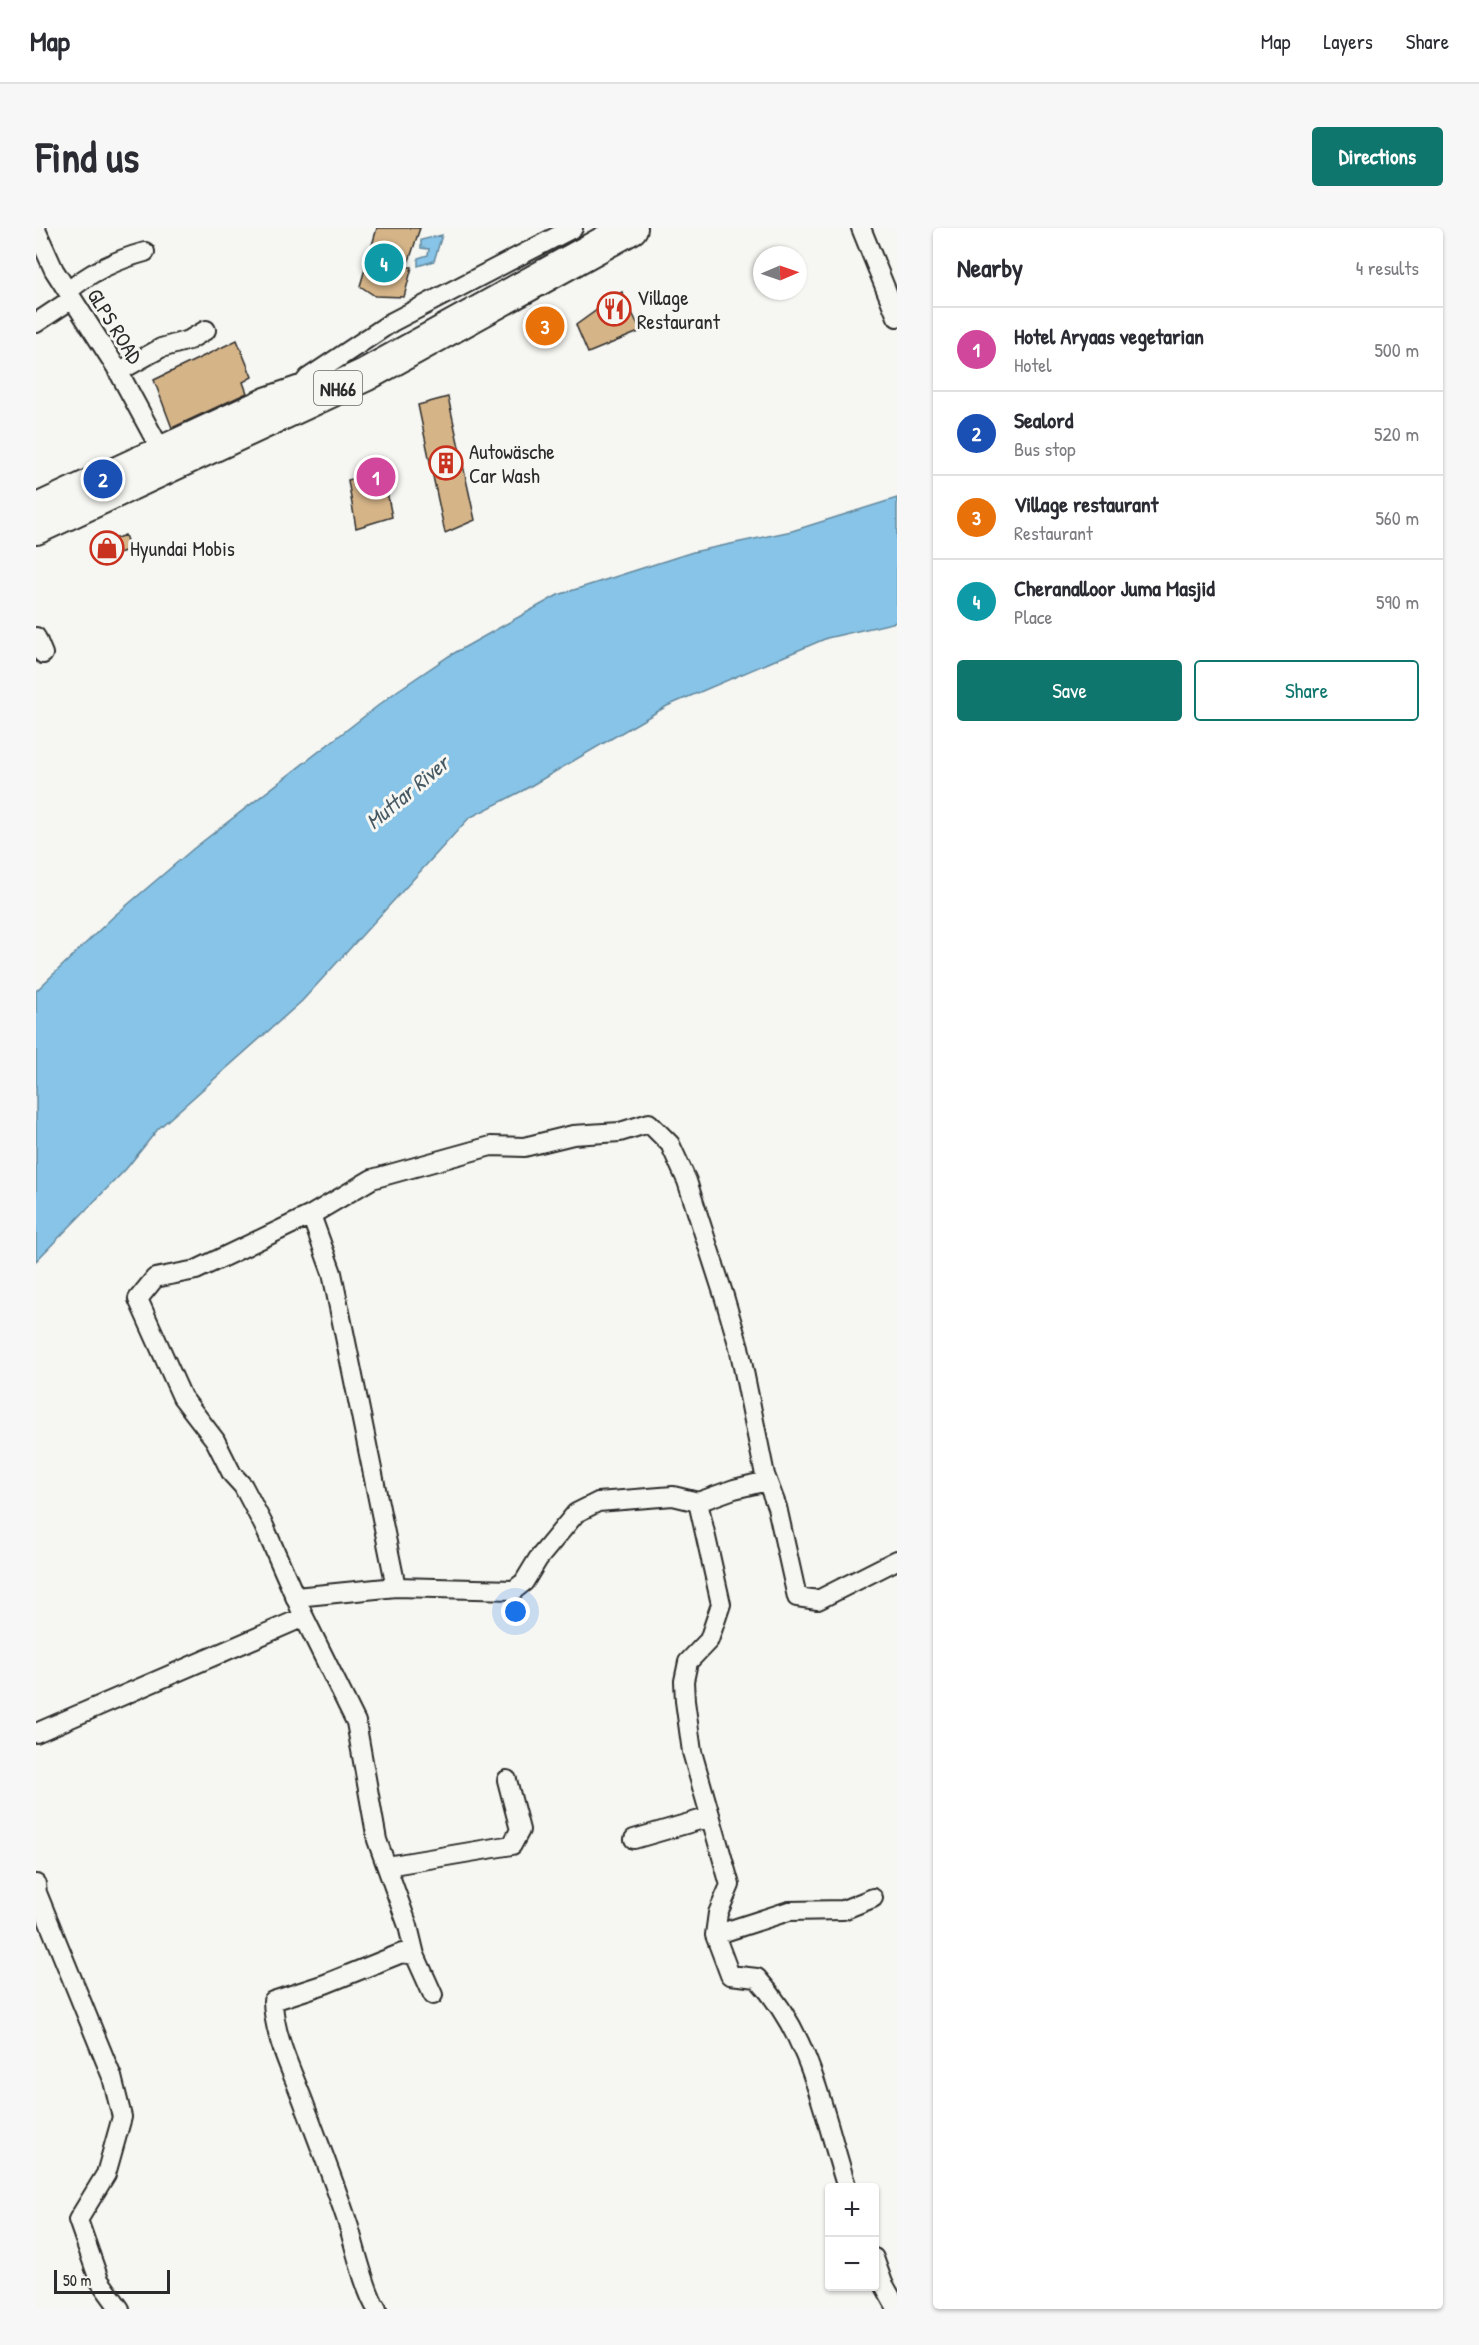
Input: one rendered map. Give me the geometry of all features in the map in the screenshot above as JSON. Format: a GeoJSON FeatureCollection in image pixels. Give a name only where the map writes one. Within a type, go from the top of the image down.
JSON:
{"type":"FeatureCollection","features":[{"type":"Feature","properties":{"kind":"highway","name":"NH66"},"geometry":{"type":"LineString","coordinates":[[36,528],[365,375],[631,228]]}},
{"type":"Feature","properties":{"kind":"street"},"geometry":{"type":"LineString","coordinates":[[36,503],[265,397],[303,384],[308,378],[392,322],[573,228]]}},
{"type":"Feature","properties":{"kind":"street"},"geometry":{"type":"LineString","coordinates":[[861,228],[897,317]]}},
{"type":"Feature","properties":{"kind":"street","name":"GLPS ROAD"},"geometry":{"type":"LineString","coordinates":[[36,230],[54,270],[118,372],[158,445]]}},
{"type":"Feature","properties":{"kind":"street"},"geometry":{"type":"LineString","coordinates":[[36,323],[70,295],[76,284],[93,274],[145,252]]}},
{"type":"Feature","properties":{"kind":"street"},"geometry":{"type":"LineString","coordinates":[[118,372],[161,348],[189,340],[206,330]]}},
{"type":"Feature","properties":{"kind":"street"},"geometry":{"type":"LineString","coordinates":[[434,1995],[415,1954],[408,1926],[377,1840],[356,1722],[243,1486],[232,1474],[215,1440],[182,1396],[138,1299],[155,1278],[196,1270],[311,1215],[372,1179],[491,1146],[524,1147],[573,1135],[620,1132],[649,1123],[670,1144],[687,1182],[739,1347],[767,1481],[777,1507],[797,1597],[818,1600],[897,1560]]}},
{"type":"Feature","properties":{"kind":"street"},"geometry":{"type":"LineString","coordinates":[[311,1215],[332,1273],[396,1587]]}},
{"type":"Feature","properties":{"kind":"street"},"geometry":{"type":"LineString","coordinates":[[296,1597],[396,1587],[514,1590],[524,1582],[538,1559],[576,1513],[598,1502],[673,1496],[698,1502],[767,1481]]}},
{"type":"Feature","properties":{"kind":"street"},"geometry":{"type":"LineString","coordinates":[[698,1502],[721,1604],[710,1640],[688,1662],[684,1681],[692,1752],[730,1884],[718,1913],[715,1935],[730,1975],[757,1978],[776,1999],[814,2071],[846,2183]]}},
{"type":"Feature","properties":{"kind":"street"},"geometry":{"type":"LineString","coordinates":[[36,1733],[304,1617]]}},
{"type":"Feature","properties":{"kind":"street"},"geometry":{"type":"LineString","coordinates":[[387,1866],[512,1845],[520,1830],[507,1780]]}},
{"type":"Feature","properties":{"kind":"street"},"geometry":{"type":"LineString","coordinates":[[633,1839],[710,1817]]}},
{"type":"Feature","properties":{"kind":"street"},"geometry":{"type":"LineString","coordinates":[[36,1884],[112,2076],[122,2117],[106,2174],[78,2220],[99,2280],[120,2309]]}},
{"type":"Feature","properties":{"kind":"street"},"geometry":{"type":"LineString","coordinates":[[715,1935],[789,1911],[843,1910],[873,1898]]}},
{"type":"Feature","properties":{"kind":"street"},"geometry":{"type":"LineString","coordinates":[[377,2309],[370,2300],[367,2281],[349,2227],[284,2051],[273,2001],[325,1984],[402,1953],[415,1954]]}},
{"type":"Feature","properties":{"kind":"street"},"geometry":{"type":"LineString","coordinates":[[879,2272],[897,2308]]}},
{"type":"Feature","properties":{"kind":"water"},"geometry":{"type":"Polygon","coordinates":[[[442,235],[434,261],[418,266],[418,258],[428,255],[429,249],[421,248],[421,240],[442,235]]]}},
{"type":"Feature","properties":{"kind":"water","name":"Muttar River"},"geometry":{"type":"Polygon","coordinates":[[[897,498],[897,622],[827,638],[667,706],[522,791],[469,818],[302,1001],[158,1129],[126,1169],[36,1261],[36,991],[113,917],[193,849],[397,691],[449,656],[558,595],[693,552],[792,531],[897,498]]]}},
{"type":"Feature","properties":{"kind":"building"},"geometry":{"type":"Polygon","coordinates":[[[377,228],[420,228],[407,267],[412,267],[404,297],[375,296],[360,286],[377,228]]]}},
{"type":"Feature","properties":{"kind":"building","name":"Village Restaurant"},"geometry":{"type":"Polygon","coordinates":[[[622,292],[641,331],[588,353],[576,325],[622,292]]]}},
{"type":"Feature","properties":{"kind":"building"},"geometry":{"type":"Polygon","coordinates":[[[237,340],[252,377],[243,382],[247,393],[172,428],[154,380],[237,340]]]}},
{"type":"Feature","properties":{"kind":"building","name":"Autowäsche Car Wash"},"geometry":{"type":"Polygon","coordinates":[[[448,397],[475,520],[445,533],[418,405],[448,397]]]}},
{"type":"Feature","properties":{"kind":"building"},"geometry":{"type":"Polygon","coordinates":[[[383,471],[392,517],[356,528],[348,480],[383,471]]]}},
{"type":"Feature","properties":{"kind":"building"},"geometry":{"type":"Polygon","coordinates":[[[125,535],[130,549],[101,560],[95,546],[125,535]]]}},
{"type":"Feature","properties":{"kind":"place","name":"Cheranalloor Juma Masjid"},"geometry":{"type":"Point","coordinates":[384,263]}},
{"type":"Feature","properties":{"kind":"place","name":"Village Restaurant"},"geometry":{"type":"Point","coordinates":[614,309]}},
{"type":"Feature","properties":{"kind":"place","name":"Village restaurant"},"geometry":{"type":"Point","coordinates":[545,326]}},
{"type":"Feature","properties":{"kind":"place","name":"Autowäsche Car Wash"},"geometry":{"type":"Point","coordinates":[446,463]}},
{"type":"Feature","properties":{"kind":"place","name":"Hotel Aryaas vegetarian"},"geometry":{"type":"Point","coordinates":[376,477]}},
{"type":"Feature","properties":{"kind":"place","name":"Sealord"},"geometry":{"type":"Point","coordinates":[103,479]}},
{"type":"Feature","properties":{"kind":"place","name":"Hyundai Mobis"},"geometry":{"type":"Point","coordinates":[107,548]}}]}
